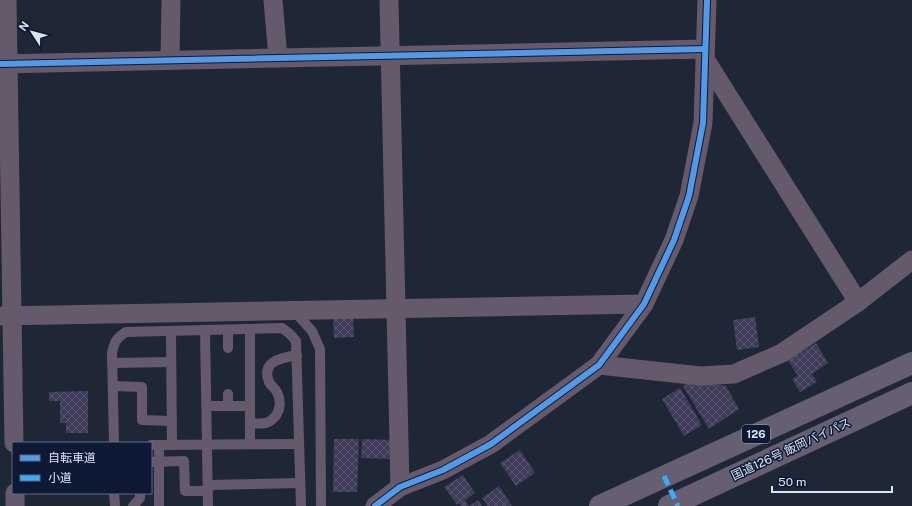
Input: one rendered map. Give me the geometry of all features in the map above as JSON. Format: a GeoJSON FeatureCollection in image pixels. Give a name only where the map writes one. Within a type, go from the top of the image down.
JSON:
{"type":"FeatureCollection","features":[{"type":"Feature","properties":{"kind":"highway","name":"126"},"geometry":{"type":"LineString","coordinates":[[600,506],[912,363]]}},
{"type":"Feature","properties":{"kind":"highway","name":"国道126号 飯岡バイパス"},"geometry":{"type":"LineString","coordinates":[[669,506],[912,393]]}},
{"type":"Feature","properties":{"kind":"street"},"geometry":{"type":"LineString","coordinates":[[6,0],[4,64],[6,316],[14,442]]}},
{"type":"Feature","properties":{"kind":"street"},"geometry":{"type":"LineString","coordinates":[[170,60],[171,0]]}},
{"type":"Feature","properties":{"kind":"street"},"geometry":{"type":"LineString","coordinates":[[273,0],[278,58]]}},
{"type":"Feature","properties":{"kind":"street"},"geometry":{"type":"LineString","coordinates":[[390,0],[400,488]]}},
{"type":"Feature","properties":{"kind":"street"},"geometry":{"type":"LineString","coordinates":[[375,506],[400,488],[443,470],[491,444],[598,365],[644,304],[674,240],[689,196],[703,123],[707,0]]}},
{"type":"Feature","properties":{"kind":"street"},"geometry":{"type":"LineString","coordinates":[[4,64],[391,56],[705,54]]}},
{"type":"Feature","properties":{"kind":"street"},"geometry":{"type":"LineString","coordinates":[[705,54],[858,302]]}},
{"type":"Feature","properties":{"kind":"street"},"geometry":{"type":"LineString","coordinates":[[598,365],[701,376],[734,374],[782,353],[858,302],[912,260]]}},
{"type":"Feature","properties":{"kind":"street"},"geometry":{"type":"LineString","coordinates":[[6,316],[644,304]]}},
{"type":"Feature","properties":{"kind":"street"},"geometry":{"type":"LineString","coordinates":[[15,494],[15,506]]}},
{"type":"Feature","properties":{"kind":"lane"},"geometry":{"type":"LineString","coordinates":[[294,311],[312,331],[320,349],[321,506]]}},
{"type":"Feature","properties":{"kind":"lane"},"geometry":{"type":"LineString","coordinates":[[114,442],[112,363],[114,343],[126,332],[282,328],[296,341],[301,506]]}},
{"type":"Feature","properties":{"kind":"lane"},"geometry":{"type":"LineString","coordinates":[[250,329],[250,444]]}},
{"type":"Feature","properties":{"kind":"lane"},"geometry":{"type":"LineString","coordinates":[[205,330],[208,506]]}},
{"type":"Feature","properties":{"kind":"lane"},"geometry":{"type":"LineString","coordinates":[[228,330],[228,348]]}},
{"type":"Feature","properties":{"kind":"lane"},"geometry":{"type":"LineString","coordinates":[[171,331],[172,445]]}},
{"type":"Feature","properties":{"kind":"lane"},"geometry":{"type":"LineString","coordinates":[[250,424],[266,422],[280,410],[280,399],[270,384],[267,376],[268,369],[272,362],[279,358],[297,356]]}},
{"type":"Feature","properties":{"kind":"lane"},"geometry":{"type":"LineString","coordinates":[[112,363],[171,362]]}},
{"type":"Feature","properties":{"kind":"lane"},"geometry":{"type":"LineString","coordinates":[[113,386],[142,387],[142,420],[171,421]]}},
{"type":"Feature","properties":{"kind":"lane"},"geometry":{"type":"LineString","coordinates":[[228,394],[228,406]]}},
{"type":"Feature","properties":{"kind":"lane"},"geometry":{"type":"LineString","coordinates":[[206,406],[250,406]]}},
{"type":"Feature","properties":{"kind":"lane"},"geometry":{"type":"LineString","coordinates":[[159,506],[155,445],[299,444]]}},
{"type":"Feature","properties":{"kind":"lane"},"geometry":{"type":"LineString","coordinates":[[155,462],[184,461],[185,491],[208,488],[300,484]]}},
{"type":"Feature","properties":{"kind":"lane"},"geometry":{"type":"LineString","coordinates":[[114,494],[115,506]]}},
{"type":"Feature","properties":{"kind":"lane"},"geometry":{"type":"LineString","coordinates":[[133,506],[140,498],[140,494]]}},
{"type":"Feature","properties":{"kind":"building"},"geometry":{"type":"Polygon","coordinates":[[[333,317],[353,317],[354,337],[334,338],[333,317]]]}},
{"type":"Feature","properties":{"kind":"building"},"geometry":{"type":"Polygon","coordinates":[[[755,317],[759,347],[737,350],[733,320],[755,317]]]}},
{"type":"Feature","properties":{"kind":"building"},"geometry":{"type":"Polygon","coordinates":[[[816,343],[828,363],[812,374],[817,382],[800,392],[792,379],[798,376],[788,360],[816,343]]]}},
{"type":"Feature","properties":{"kind":"building"},"geometry":{"type":"Polygon","coordinates":[[[690,381],[726,386],[739,409],[709,429],[683,386],[690,381]]]}},
{"type":"Feature","properties":{"kind":"building"},"geometry":{"type":"Polygon","coordinates":[[[680,388],[702,425],[684,436],[662,399],[680,388]]]}},
{"type":"Feature","properties":{"kind":"building"},"geometry":{"type":"Polygon","coordinates":[[[88,391],[88,433],[66,433],[66,423],[60,423],[60,401],[49,401],[49,392],[88,391]]]}},
{"type":"Feature","properties":{"kind":"building"},"geometry":{"type":"Polygon","coordinates":[[[334,439],[359,439],[357,492],[333,492],[334,439]]]}},
{"type":"Feature","properties":{"kind":"building"},"geometry":{"type":"Polygon","coordinates":[[[362,439],[395,440],[394,459],[361,458],[362,439]]]}},
{"type":"Feature","properties":{"kind":"building"},"geometry":{"type":"Polygon","coordinates":[[[520,450],[535,473],[516,486],[500,463],[520,450]]]}},
{"type":"Feature","properties":{"kind":"building"},"geometry":{"type":"Polygon","coordinates":[[[463,475],[475,493],[465,500],[469,506],[461,506],[459,503],[457,505],[444,487],[463,475]]]}},
{"type":"Feature","properties":{"kind":"building"},"geometry":{"type":"Polygon","coordinates":[[[499,486],[512,506],[488,506],[482,498],[499,486]]]}},
{"type":"Feature","properties":{"kind":"building"},"geometry":{"type":"Polygon","coordinates":[[[478,500],[482,506],[469,506],[478,500]]]}},
{"type":"Feature","properties":{"kind":"marked path"},"geometry":{"type":"LineString","coordinates":[[664,476],[678,506]]}},
{"type":"Feature","properties":{"kind":"cycle path"},"geometry":{"type":"LineString","coordinates":[[375,506],[400,487],[443,470],[491,444],[599,365],[644,304],[674,240],[689,196],[703,123],[707,0]]}},
{"type":"Feature","properties":{"kind":"cycle path"},"geometry":{"type":"LineString","coordinates":[[0,64],[705,49]]}}]}
